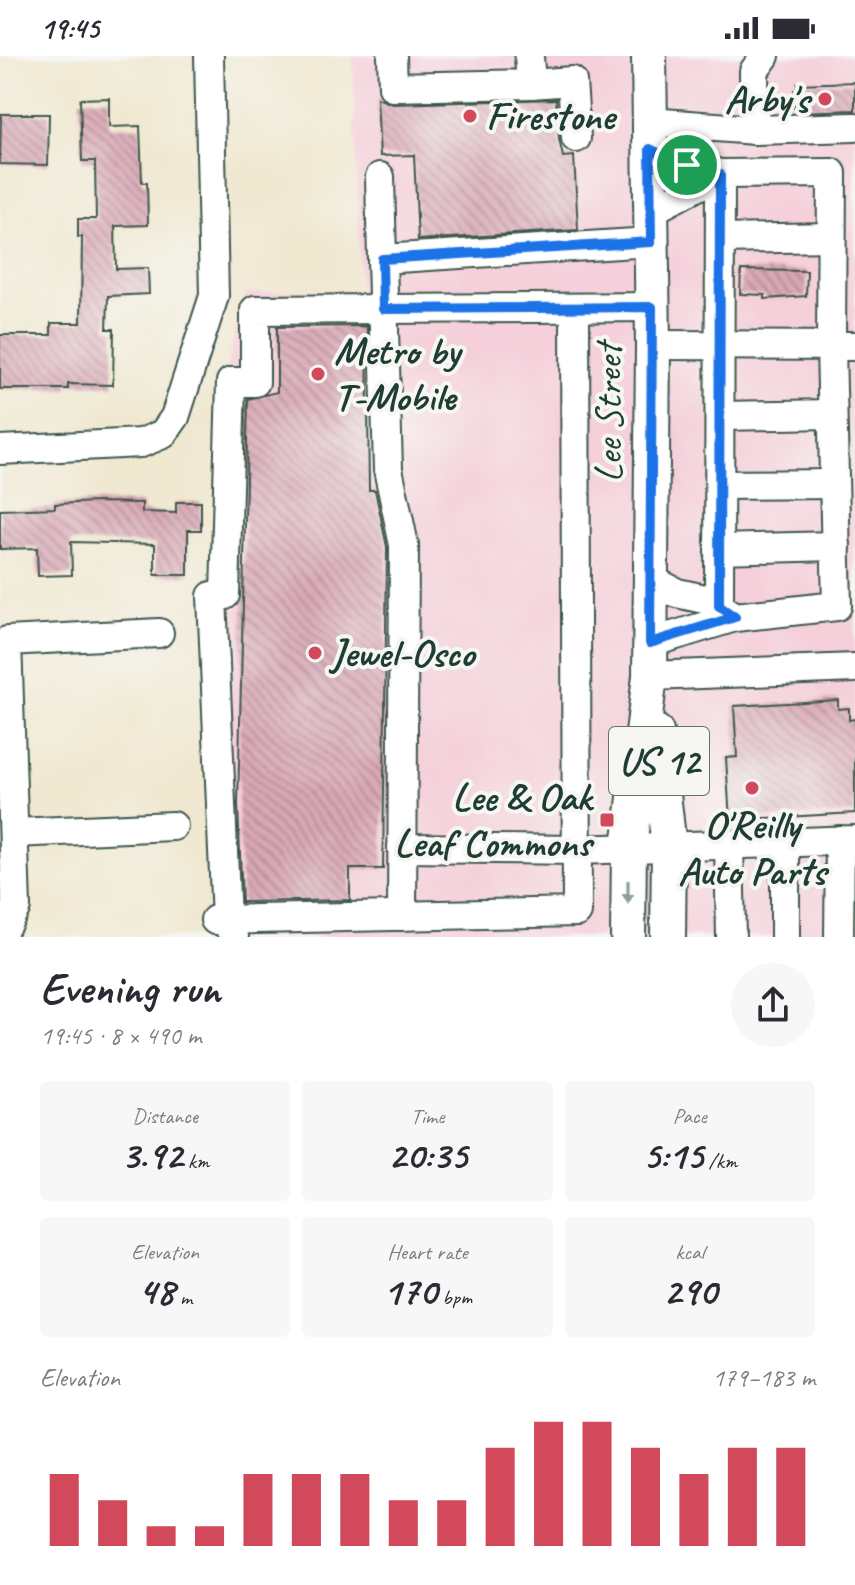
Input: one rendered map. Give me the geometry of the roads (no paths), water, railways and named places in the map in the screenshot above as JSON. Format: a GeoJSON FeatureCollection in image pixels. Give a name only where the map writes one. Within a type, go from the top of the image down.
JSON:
{"type":"FeatureCollection","features":[{"type":"Feature","properties":{"kind":"main road","name":"Lee Street"},"geometry":{"type":"LineString","coordinates":[[649,56],[653,345],[650,659],[669,847],[668,937]]}},
{"type":"Feature","properties":{"kind":"main road","name":"Lee Street"},"geometry":{"type":"LineString","coordinates":[[628,937],[629,847],[650,659]]}},
{"type":"Feature","properties":{"kind":"street"},"geometry":{"type":"LineString","coordinates":[[0,450],[141,443],[163,434],[175,417],[214,296],[209,56]]}},
{"type":"Feature","properties":{"kind":"street"},"geometry":{"type":"LineString","coordinates":[[392,56],[393,87],[530,70],[572,81],[576,138]]}},
{"type":"Feature","properties":{"kind":"street"},"geometry":{"type":"LineString","coordinates":[[755,130],[754,71],[765,56]]}},
{"type":"Feature","properties":{"kind":"street"},"geometry":{"type":"LineString","coordinates":[[650,136],[855,127]]}},
{"type":"Feature","properties":{"kind":"street"},"geometry":{"type":"LineString","coordinates":[[650,136],[674,161],[720,174],[832,173],[831,237],[843,346],[832,414],[836,546],[846,606],[727,612],[650,659]]}},
{"type":"Feature","properties":{"kind":"street"},"geometry":{"type":"LineString","coordinates":[[382,259],[651,226],[720,174]]}},
{"type":"Feature","properties":{"kind":"street"},"geometry":{"type":"LineString","coordinates":[[720,174],[719,549],[727,612]]}},
{"type":"Feature","properties":{"kind":"street"},"geometry":{"type":"LineString","coordinates":[[380,177],[388,469],[404,545],[402,916]]}},
{"type":"Feature","properties":{"kind":"street"},"geometry":{"type":"LineString","coordinates":[[720,239],[831,237]]}},
{"type":"Feature","properties":{"kind":"street"},"geometry":{"type":"LineString","coordinates":[[575,309],[577,912],[402,916],[311,928],[225,926],[212,596],[225,595],[231,382],[255,382],[255,310],[652,307]]}},
{"type":"Feature","properties":{"kind":"street"},"geometry":{"type":"LineString","coordinates":[[653,345],[843,346]]}},
{"type":"Feature","properties":{"kind":"street"},"geometry":{"type":"LineString","coordinates":[[720,416],[832,414]]}},
{"type":"Feature","properties":{"kind":"street"},"geometry":{"type":"LineString","coordinates":[[720,485],[834,484]]}},
{"type":"Feature","properties":{"kind":"street"},"geometry":{"type":"LineString","coordinates":[[719,549],[836,546]]}},
{"type":"Feature","properties":{"kind":"street"},"geometry":{"type":"LineString","coordinates":[[650,579],[677,593],[709,600],[727,612]]}},
{"type":"Feature","properties":{"kind":"street"},"geometry":{"type":"LineString","coordinates":[[0,930],[4,929],[16,907],[14,833],[6,765],[7,641],[159,633]]}},
{"type":"Feature","properties":{"kind":"street"},"geometry":{"type":"LineString","coordinates":[[650,659],[855,668]]}},
{"type":"Feature","properties":{"kind":"street"},"geometry":{"type":"LineString","coordinates":[[14,833],[173,826]]}},
{"type":"Feature","properties":{"kind":"street"},"geometry":{"type":"LineString","coordinates":[[402,848],[577,850],[848,840],[839,937]]}},
{"type":"Feature","properties":{"kind":"street"},"geometry":{"type":"LineString","coordinates":[[785,842],[785,937]]}},
{"type":"Feature","properties":{"kind":"street"},"geometry":{"type":"LineString","coordinates":[[729,844],[731,937]]}},
{"type":"Feature","properties":{"kind":"place","name":"Arby's"},"geometry":{"type":"Point","coordinates":[825,99]}},
{"type":"Feature","properties":{"kind":"place","name":"Firestone"},"geometry":{"type":"Point","coordinates":[470,116]}},
{"type":"Feature","properties":{"kind":"place","name":"Metro by T-Mobile"},"geometry":{"type":"Point","coordinates":[318,374]}},
{"type":"Feature","properties":{"kind":"place","name":"Jewel-Osco"},"geometry":{"type":"Point","coordinates":[315,653]}},
{"type":"Feature","properties":{"kind":"place","name":"O'Reilly Auto Parts"},"geometry":{"type":"Point","coordinates":[752,788]}},
{"type":"Feature","properties":{"kind":"place","name":"Lee & Oak Leaf Commons"},"geometry":{"type":"Point","coordinates":[607,820]}}]}
